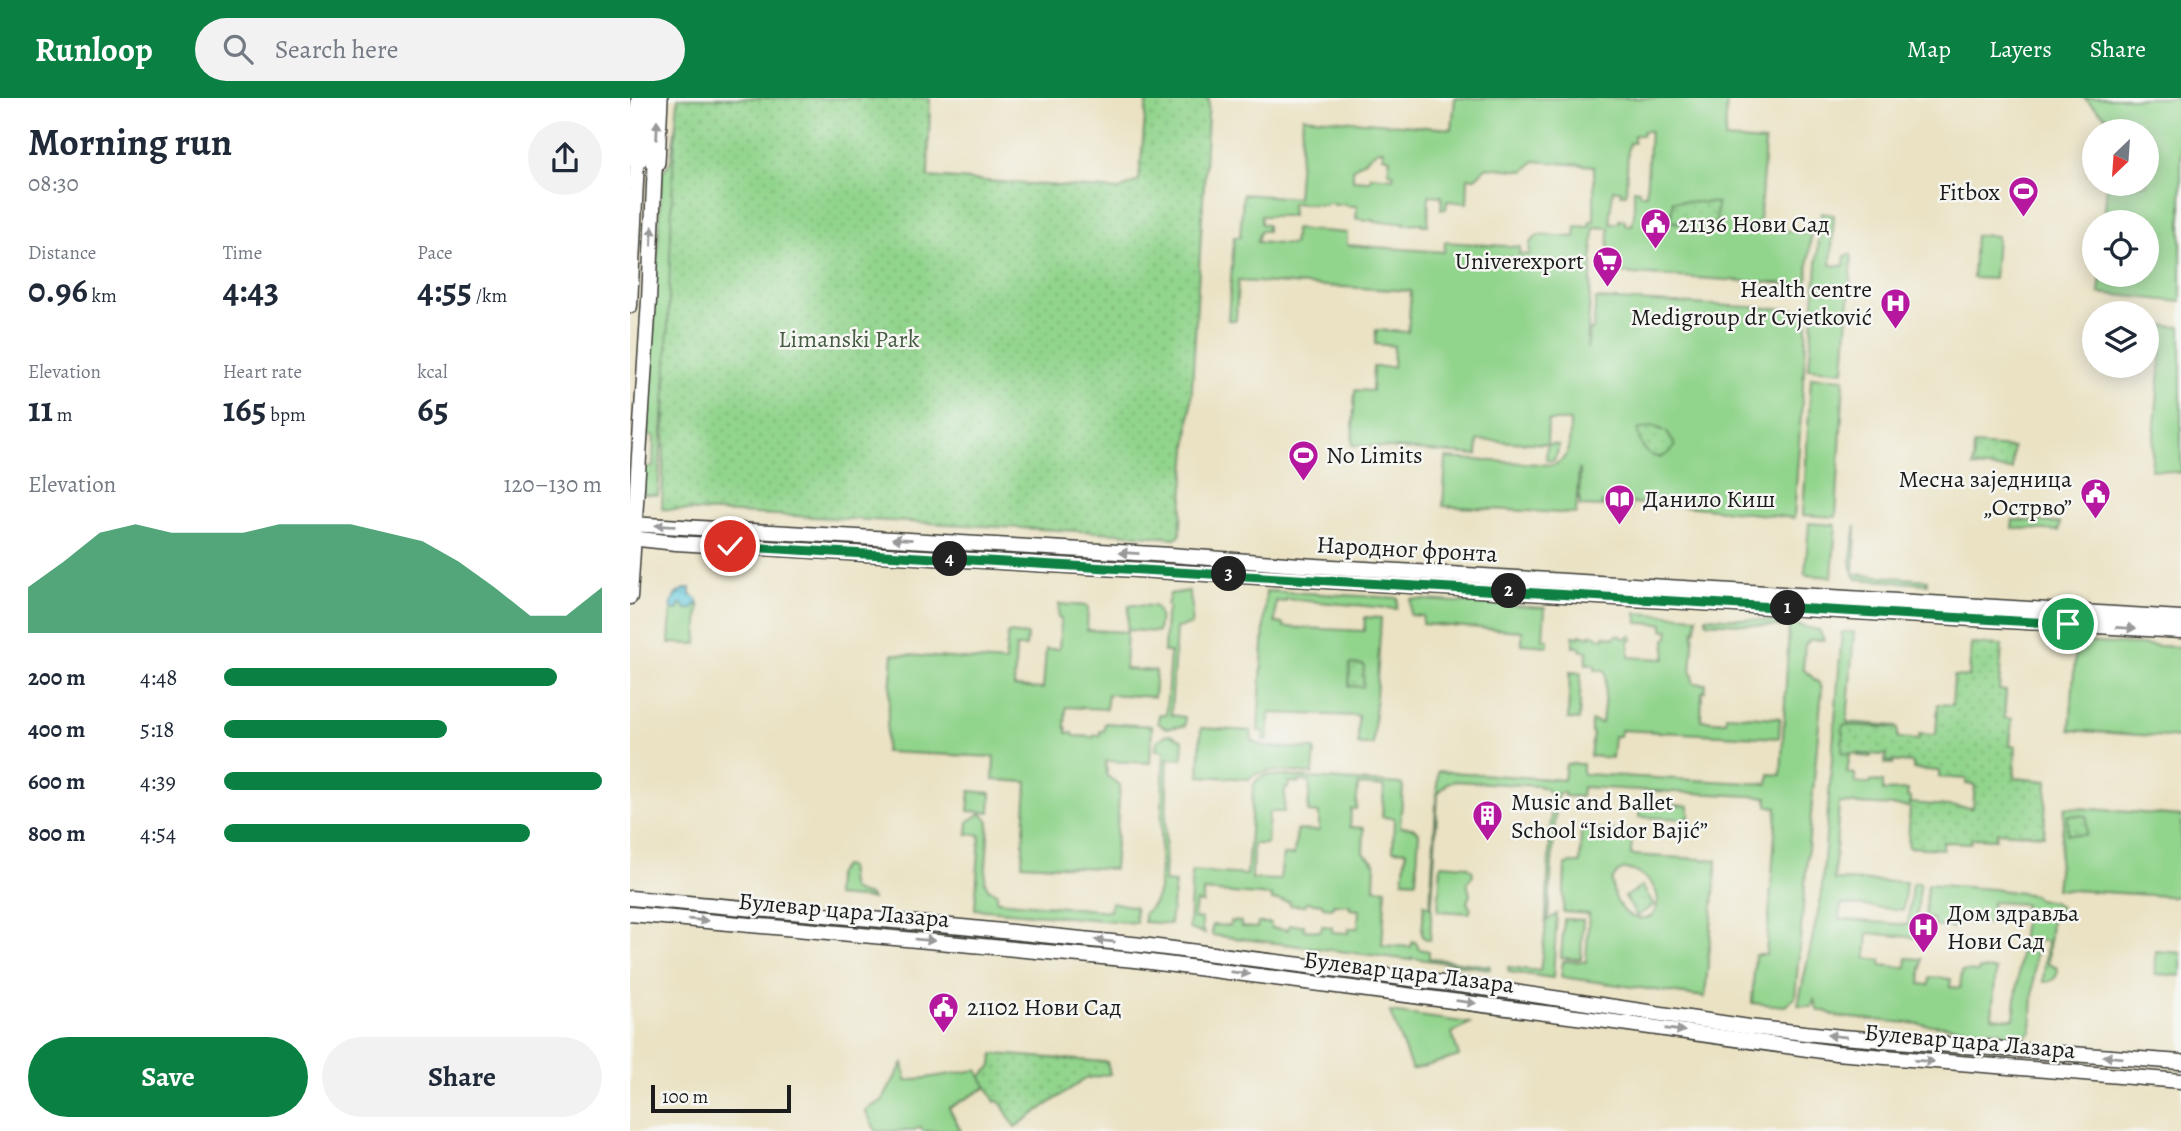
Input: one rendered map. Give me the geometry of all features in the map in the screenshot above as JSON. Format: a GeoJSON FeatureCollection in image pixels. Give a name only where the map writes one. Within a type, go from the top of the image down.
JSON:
{"type":"FeatureCollection","features":[{"type":"Feature","properties":{"kind":"highway"},"geometry":{"type":"LineString","coordinates":[[641,98],[646,161]]}},
{"type":"Feature","properties":{"kind":"highway"},"geometry":{"type":"LineString","coordinates":[[646,161],[658,98]]}},
{"type":"Feature","properties":{"kind":"main road"},"geometry":{"type":"LineString","coordinates":[[630,306],[646,161]]}},
{"type":"Feature","properties":{"kind":"main road"},"geometry":{"type":"LineString","coordinates":[[630,597],[646,161]]}},
{"type":"Feature","properties":{"kind":"main road","name":"Народног фронта"},"geometry":{"type":"LineString","coordinates":[[632,531],[1158,554],[1299,565],[2181,618]]}},
{"type":"Feature","properties":{"kind":"main road","name":"Народног фронта"},"geometry":{"type":"LineString","coordinates":[[632,531],[676,543],[2181,631]]}},
{"type":"Feature","properties":{"kind":"main road","name":"Булевар цара Лазара"},"geometry":{"type":"LineString","coordinates":[[630,898],[962,926],[1147,945],[1514,992],[1749,1027],[1842,1037],[2181,1062]]}},
{"type":"Feature","properties":{"kind":"main road","name":"Булевар цара Лазара"},"geometry":{"type":"LineString","coordinates":[[630,914],[1135,960],[1836,1053],[2181,1081]]}},
{"type":"Feature","properties":{"kind":"green space","name":"Limanski Park"},"geometry":{"type":"Polygon","coordinates":[[[678,98],[930,98],[928,177],[1120,190],[1139,180],[1147,98],[1209,98],[1192,388],[1180,536],[1174,538],[662,509],[673,168],[678,98]]]}},
{"type":"Feature","properties":{"kind":"green space"},"geometry":{"type":"Polygon","coordinates":[[[680,98],[676,223],[658,495],[643,494],[645,467],[653,467],[654,436],[647,435],[662,172],[670,163],[680,98]]]}},
{"type":"Feature","properties":{"kind":"green space"},"geometry":{"type":"Polygon","coordinates":[[[1455,98],[1727,98],[1725,139],[1765,142],[1759,228],[1811,233],[1807,285],[1600,272],[1600,264],[1608,264],[1609,228],[1594,227],[1587,349],[1590,330],[1593,330],[1596,299],[1808,310],[1794,518],[1631,503],[1631,509],[1603,507],[1602,501],[1601,507],[1580,506],[1579,470],[1576,514],[1443,506],[1446,458],[1553,465],[1567,453],[1570,421],[1548,421],[1547,444],[1478,440],[1477,455],[1352,445],[1355,390],[1372,391],[1373,367],[1393,367],[1394,346],[1375,344],[1376,330],[1408,332],[1411,291],[1238,281],[1236,320],[1228,320],[1234,237],[1240,237],[1243,194],[1297,198],[1303,117],[1452,129],[1455,98]],[[1643,131],[1642,135],[1634,135],[1634,143],[1630,143],[1628,149],[1626,194],[1621,194],[1621,190],[1613,190],[1611,223],[1625,220],[1625,225],[1632,225],[1634,189],[1639,190],[1639,194],[1646,194],[1650,131],[1643,131]],[[1378,150],[1353,169],[1353,180],[1370,181],[1371,176],[1393,178],[1394,173],[1388,172],[1390,158],[1383,156],[1383,150],[1378,150]],[[1534,161],[1525,171],[1487,167],[1475,178],[1468,178],[1467,203],[1447,201],[1446,209],[1441,209],[1442,196],[1429,195],[1428,225],[1356,219],[1357,206],[1346,204],[1291,203],[1292,216],[1261,216],[1261,224],[1267,225],[1267,231],[1260,231],[1257,242],[1293,245],[1295,229],[1347,233],[1347,245],[1444,252],[1445,242],[1520,247],[1519,254],[1529,255],[1530,243],[1538,235],[1575,237],[1576,226],[1589,227],[1590,221],[1594,221],[1594,166],[1534,161]]]}},
{"type":"Feature","properties":{"kind":"green space"},"geometry":{"type":"Polygon","coordinates":[[[2084,98],[2181,98],[2181,302],[2099,293],[2100,287],[2159,287],[2159,210],[2105,210],[2106,196],[2160,196],[2160,119],[2109,119],[2084,98]]]}},
{"type":"Feature","properties":{"kind":"green space"},"geometry":{"type":"Polygon","coordinates":[[[1673,201],[1717,203],[1716,224],[1671,222],[1673,201]]]}},
{"type":"Feature","properties":{"kind":"green space"},"geometry":{"type":"Polygon","coordinates":[[[1821,213],[1834,215],[1831,265],[1844,266],[1845,256],[1850,254],[1852,257],[1844,371],[1809,368],[1821,213]]]}},
{"type":"Feature","properties":{"kind":"green space"},"geometry":{"type":"Polygon","coordinates":[[[1975,235],[1997,236],[1994,279],[1973,278],[1975,235]]]}},
{"type":"Feature","properties":{"kind":"green space"},"geometry":{"type":"Polygon","coordinates":[[[2164,326],[2181,327],[2181,473],[2151,469],[2164,326]]]}},
{"type":"Feature","properties":{"kind":"green space"},"geometry":{"type":"Polygon","coordinates":[[[1811,377],[1844,379],[1836,517],[1803,515],[1811,377]]]}},
{"type":"Feature","properties":{"kind":"green space"},"geometry":{"type":"Polygon","coordinates":[[[1653,426],[1667,432],[1675,445],[1663,456],[1657,457],[1646,451],[1639,438],[1638,430],[1653,426]]]}},
{"type":"Feature","properties":{"kind":"green space"},"geometry":{"type":"Polygon","coordinates":[[[1547,444],[1559,445],[1553,461],[1546,460],[1547,444]]]}},
{"type":"Feature","properties":{"kind":"green space"},"geometry":{"type":"Polygon","coordinates":[[[1974,445],[2013,448],[2012,470],[1973,467],[1974,445]]]}},
{"type":"Feature","properties":{"kind":"green space"},"geometry":{"type":"Polygon","coordinates":[[[2013,520],[2060,523],[2059,531],[2012,528],[2013,520]]]}},
{"type":"Feature","properties":{"kind":"green space"},"geometry":{"type":"Polygon","coordinates":[[[1809,523],[1836,525],[1832,577],[1805,575],[1809,523]]]}},
{"type":"Feature","properties":{"kind":"green space"},"geometry":{"type":"Polygon","coordinates":[[[1856,526],[1854,574],[1851,561],[1853,546],[1856,526]]]}},
{"type":"Feature","properties":{"kind":"green space"},"geometry":{"type":"Polygon","coordinates":[[[1854,574],[1927,580],[1927,584],[1857,579],[1854,574]]]}},
{"type":"Feature","properties":{"kind":"green space"},"geometry":{"type":"Polygon","coordinates":[[[1189,591],[1191,625],[1176,628],[1171,715],[1185,717],[1185,726],[1166,728],[1158,723],[1159,714],[1166,714],[1170,652],[1164,652],[1166,615],[1169,608],[1167,605],[1170,594],[1189,591]]]}},
{"type":"Feature","properties":{"kind":"green space"},"geometry":{"type":"Polygon","coordinates":[[[1266,591],[1398,598],[1397,609],[1286,599],[1285,602],[1276,601],[1275,623],[1283,624],[1284,627],[1364,631],[1365,617],[1381,618],[1373,745],[1358,745],[1358,716],[1269,713],[1268,740],[1263,740],[1264,731],[1258,731],[1266,591]]]}},
{"type":"Feature","properties":{"kind":"green space"},"geometry":{"type":"Polygon","coordinates":[[[1411,599],[1545,608],[1543,639],[1548,639],[1548,646],[1522,644],[1522,631],[1422,624],[1423,616],[1410,615],[1411,599]]]}},
{"type":"Feature","properties":{"kind":"green space"},"geometry":{"type":"Polygon","coordinates":[[[679,604],[699,605],[697,644],[669,643],[671,609],[678,610],[679,604]]]}},
{"type":"Feature","properties":{"kind":"green space"},"geometry":{"type":"Polygon","coordinates":[[[1059,604],[1088,606],[1087,630],[1127,632],[1125,669],[1156,671],[1154,697],[1108,694],[1106,709],[1066,707],[1065,727],[1067,733],[1073,733],[1074,736],[1100,735],[1100,731],[1104,731],[1105,723],[1152,726],[1150,763],[1106,761],[1107,776],[1120,785],[1114,869],[1022,864],[1027,782],[993,780],[994,757],[885,752],[893,654],[1005,662],[1008,633],[1027,635],[1026,647],[1016,647],[1014,687],[1043,689],[1046,649],[1059,649],[1059,604]]]}},
{"type":"Feature","properties":{"kind":"green space"},"geometry":{"type":"Polygon","coordinates":[[[1129,605],[1154,606],[1159,615],[1158,632],[1127,630],[1129,605]]]}},
{"type":"Feature","properties":{"kind":"green space"},"geometry":{"type":"Polygon","coordinates":[[[1636,613],[1697,617],[1691,674],[1693,683],[1706,684],[1705,691],[1702,692],[1701,720],[1726,722],[1726,715],[1780,718],[1779,738],[1621,730],[1620,736],[1614,736],[1612,758],[1590,756],[1593,733],[1591,721],[1602,723],[1606,673],[1604,670],[1595,670],[1595,664],[1586,664],[1587,651],[1573,647],[1573,636],[1632,636],[1629,641],[1629,657],[1665,659],[1669,630],[1663,630],[1663,624],[1638,623],[1636,613]]]}},
{"type":"Feature","properties":{"kind":"green space"},"geometry":{"type":"Polygon","coordinates":[[[1706,617],[1779,621],[1819,630],[1824,640],[1810,640],[1805,645],[1803,669],[1822,689],[1795,998],[1785,1006],[1752,1003],[1755,955],[1766,955],[1777,807],[1767,806],[1767,797],[1582,787],[1581,797],[1564,796],[1564,792],[1557,794],[1548,920],[1557,914],[1553,978],[1509,972],[1508,967],[1540,971],[1545,934],[1552,800],[1550,793],[1539,786],[1454,781],[1448,783],[1438,793],[1430,940],[1424,938],[1424,904],[1430,907],[1438,771],[1564,780],[1566,764],[1583,764],[1583,774],[1768,784],[1769,774],[1781,775],[1789,627],[1706,622],[1706,617]]]}},
{"type":"Feature","properties":{"kind":"green space"},"geometry":{"type":"Polygon","coordinates":[[[1842,632],[1854,632],[1847,722],[1896,726],[1893,764],[1885,764],[1886,754],[1871,753],[1871,757],[1850,753],[1847,773],[1855,774],[1855,783],[1883,782],[1883,791],[1908,790],[1907,797],[1911,798],[1911,807],[1839,803],[1834,880],[1906,882],[1903,910],[1841,904],[1839,919],[1908,925],[1912,883],[1920,883],[1916,925],[1919,926],[1918,938],[1868,933],[1866,958],[1881,960],[1881,965],[1906,968],[1907,958],[1922,959],[1920,984],[1929,985],[1930,977],[1951,979],[1950,987],[1960,988],[1962,971],[1996,970],[1992,1017],[2014,1019],[2025,904],[1992,902],[1990,924],[1956,921],[1955,928],[1933,926],[1934,919],[1925,918],[1927,884],[2034,895],[2038,900],[2053,902],[2059,906],[2059,914],[2051,919],[2048,964],[2056,967],[2058,971],[2053,980],[2043,982],[2047,941],[2036,941],[2031,1032],[2017,1042],[2001,1041],[2001,1031],[1838,1017],[1818,1011],[1814,1000],[1812,1007],[1798,1005],[1821,898],[1842,632]]]}},
{"type":"Feature","properties":{"kind":"green space"},"geometry":{"type":"Polygon","coordinates":[[[2076,642],[2181,647],[2181,738],[2070,730],[2076,642]]]}},
{"type":"Feature","properties":{"kind":"green space"},"geometry":{"type":"Polygon","coordinates":[[[1971,644],[2002,645],[1999,690],[2006,691],[2004,718],[2012,719],[2010,746],[2016,746],[2014,778],[2047,781],[2044,835],[1997,832],[1996,839],[1972,838],[1971,843],[1943,842],[1943,849],[1908,847],[1910,803],[1973,808],[1975,785],[1966,784],[1966,779],[1939,777],[1939,771],[1913,769],[1913,763],[1886,761],[1886,755],[1842,753],[1843,725],[1898,728],[1898,738],[1919,740],[1919,734],[1936,735],[1938,704],[1952,705],[1954,676],[1969,677],[1971,644]]]}},
{"type":"Feature","properties":{"kind":"green space"},"geometry":{"type":"Polygon","coordinates":[[[1350,664],[1364,665],[1363,687],[1349,686],[1350,664]]]}},
{"type":"Feature","properties":{"kind":"green space"},"geometry":{"type":"Polygon","coordinates":[[[1570,672],[1581,673],[1579,720],[1568,719],[1570,672]]]}},
{"type":"Feature","properties":{"kind":"green space"},"geometry":{"type":"Polygon","coordinates":[[[1201,728],[1251,731],[1252,741],[1266,747],[1315,749],[1313,774],[1270,771],[1249,779],[1199,776],[1201,728]]]}},
{"type":"Feature","properties":{"kind":"green space"},"geometry":{"type":"Polygon","coordinates":[[[1171,734],[1183,740],[1182,759],[1168,758],[1164,882],[1175,883],[1170,924],[1144,922],[1144,913],[1154,903],[1159,889],[1164,751],[1156,750],[1157,741],[1171,734]]]}},
{"type":"Feature","properties":{"kind":"green space"},"geometry":{"type":"Polygon","coordinates":[[[1266,775],[1401,784],[1400,827],[1414,828],[1419,833],[1416,881],[1403,880],[1406,851],[1393,850],[1394,818],[1382,817],[1384,787],[1358,785],[1356,809],[1351,809],[1350,827],[1364,828],[1363,852],[1375,863],[1374,888],[1386,889],[1382,945],[1411,947],[1412,941],[1416,942],[1419,949],[1429,951],[1429,958],[1490,966],[1490,969],[1212,935],[1212,925],[1230,926],[1230,921],[1241,922],[1241,927],[1257,928],[1258,923],[1271,923],[1271,928],[1288,930],[1289,925],[1304,925],[1304,930],[1321,931],[1322,926],[1332,927],[1332,932],[1349,933],[1349,928],[1358,928],[1359,910],[1350,909],[1350,905],[1333,904],[1333,908],[1306,902],[1305,906],[1290,905],[1290,902],[1272,900],[1272,896],[1203,891],[1203,903],[1196,902],[1194,918],[1202,919],[1205,934],[1189,929],[1192,871],[1247,875],[1253,789],[1257,780],[1266,775]],[[1289,782],[1288,788],[1285,788],[1284,812],[1269,812],[1267,844],[1253,844],[1252,879],[1280,880],[1283,855],[1294,855],[1297,830],[1319,831],[1319,813],[1308,812],[1310,782],[1289,782]]]}},
{"type":"Feature","properties":{"kind":"green space"},"geometry":{"type":"Polygon","coordinates":[[[970,791],[991,793],[990,812],[968,811],[970,791]]]}},
{"type":"Feature","properties":{"kind":"green space"},"geometry":{"type":"Polygon","coordinates":[[[1640,803],[1689,806],[1689,819],[1639,817],[1640,803]]]}},
{"type":"Feature","properties":{"kind":"green space"},"geometry":{"type":"Polygon","coordinates":[[[2065,807],[2181,816],[2181,897],[2056,889],[2065,807]]]}},
{"type":"Feature","properties":{"kind":"green space"},"geometry":{"type":"Polygon","coordinates":[[[981,813],[989,821],[985,882],[988,889],[997,893],[997,901],[1110,911],[1111,902],[1135,907],[1136,923],[975,909],[980,835],[967,834],[968,822],[981,813]]]}},
{"type":"Feature","properties":{"kind":"green space"},"geometry":{"type":"Polygon","coordinates":[[[2068,815],[2087,816],[2086,835],[2067,834],[2068,815]]]}},
{"type":"Feature","properties":{"kind":"green space"},"geometry":{"type":"Polygon","coordinates":[[[1581,829],[1632,832],[1631,855],[1717,860],[1705,997],[1561,977],[1563,961],[1586,962],[1589,914],[1563,912],[1565,865],[1580,863],[1581,829]],[[1625,869],[1618,872],[1612,880],[1618,904],[1636,918],[1652,916],[1658,900],[1656,893],[1647,880],[1625,869]]]}},
{"type":"Feature","properties":{"kind":"green space"},"geometry":{"type":"Polygon","coordinates":[[[1441,864],[1467,866],[1472,870],[1473,876],[1467,882],[1470,895],[1467,902],[1471,910],[1469,913],[1438,911],[1441,864]]]}},
{"type":"Feature","properties":{"kind":"green space"},"geometry":{"type":"Polygon","coordinates":[[[843,866],[848,867],[851,888],[872,899],[835,896],[836,875],[843,866]]]}},
{"type":"Feature","properties":{"kind":"green space"},"geometry":{"type":"Polygon","coordinates":[[[1642,886],[1654,905],[1637,916],[1625,897],[1642,886]]]}},
{"type":"Feature","properties":{"kind":"green space"},"geometry":{"type":"Polygon","coordinates":[[[1564,919],[1583,920],[1581,959],[1561,958],[1564,919]]]}},
{"type":"Feature","properties":{"kind":"green space"},"geometry":{"type":"Polygon","coordinates":[[[2156,951],[2181,953],[2181,976],[2155,974],[2156,951]]]}},
{"type":"Feature","properties":{"kind":"green space"},"geometry":{"type":"Polygon","coordinates":[[[1390,1012],[1470,1023],[1452,1033],[1459,1056],[1412,1070],[1390,1012]]]}},
{"type":"Feature","properties":{"kind":"green space"},"geometry":{"type":"Polygon","coordinates":[[[993,1054],[1107,1062],[1110,1074],[1085,1079],[1015,1127],[999,1100],[995,1102],[981,1077],[992,1066],[993,1054]]]}},
{"type":"Feature","properties":{"kind":"green space"},"geometry":{"type":"Polygon","coordinates":[[[903,1063],[906,1081],[977,1070],[987,1087],[949,1108],[961,1131],[923,1131],[920,1127],[913,1131],[876,1131],[865,1110],[882,1101],[903,1063]]]}},
{"type":"Feature","properties":{"kind":"water"},"geometry":{"type":"Polygon","coordinates":[[[690,588],[690,595],[696,598],[699,605],[686,609],[679,604],[678,610],[671,609],[676,595],[690,588]]]}},
{"type":"Feature","properties":{"kind":"place","name":"Fitbox"},"geometry":{"type":"Point","coordinates":[2023,219]}},
{"type":"Feature","properties":{"kind":"place","name":"21136 Нови Сад"},"geometry":{"type":"Point","coordinates":[1655,251]}},
{"type":"Feature","properties":{"kind":"place","name":"Univerexport"},"geometry":{"type":"Point","coordinates":[1607,288]}},
{"type":"Feature","properties":{"kind":"place","name":"Health centre Medigroup dr Cvjetković"},"geometry":{"type":"Point","coordinates":[1895,330]}},
{"type":"Feature","properties":{"kind":"place","name":"No Limits"},"geometry":{"type":"Point","coordinates":[1303,482]}},
{"type":"Feature","properties":{"kind":"place","name":"Месна заједница „Острво”"},"geometry":{"type":"Point","coordinates":[2095,520]}},
{"type":"Feature","properties":{"kind":"place","name":"Данило Киш"},"geometry":{"type":"Point","coordinates":[1620,526]}},
{"type":"Feature","properties":{"kind":"place","name":"Music and Ballet School “Isidor Bajić”"},"geometry":{"type":"Point","coordinates":[1488,843]}},
{"type":"Feature","properties":{"kind":"place","name":"Дом здравља Нови Сад"},"geometry":{"type":"Point","coordinates":[1924,954]}},
{"type":"Feature","properties":{"kind":"place","name":"21102 Нови Сад"},"geometry":{"type":"Point","coordinates":[944,1034]}},
{"type":"Feature","properties":{"kind":"route"},"geometry":{"type":"LineString","coordinates":[[730,546],[2068,624]]}}]}
